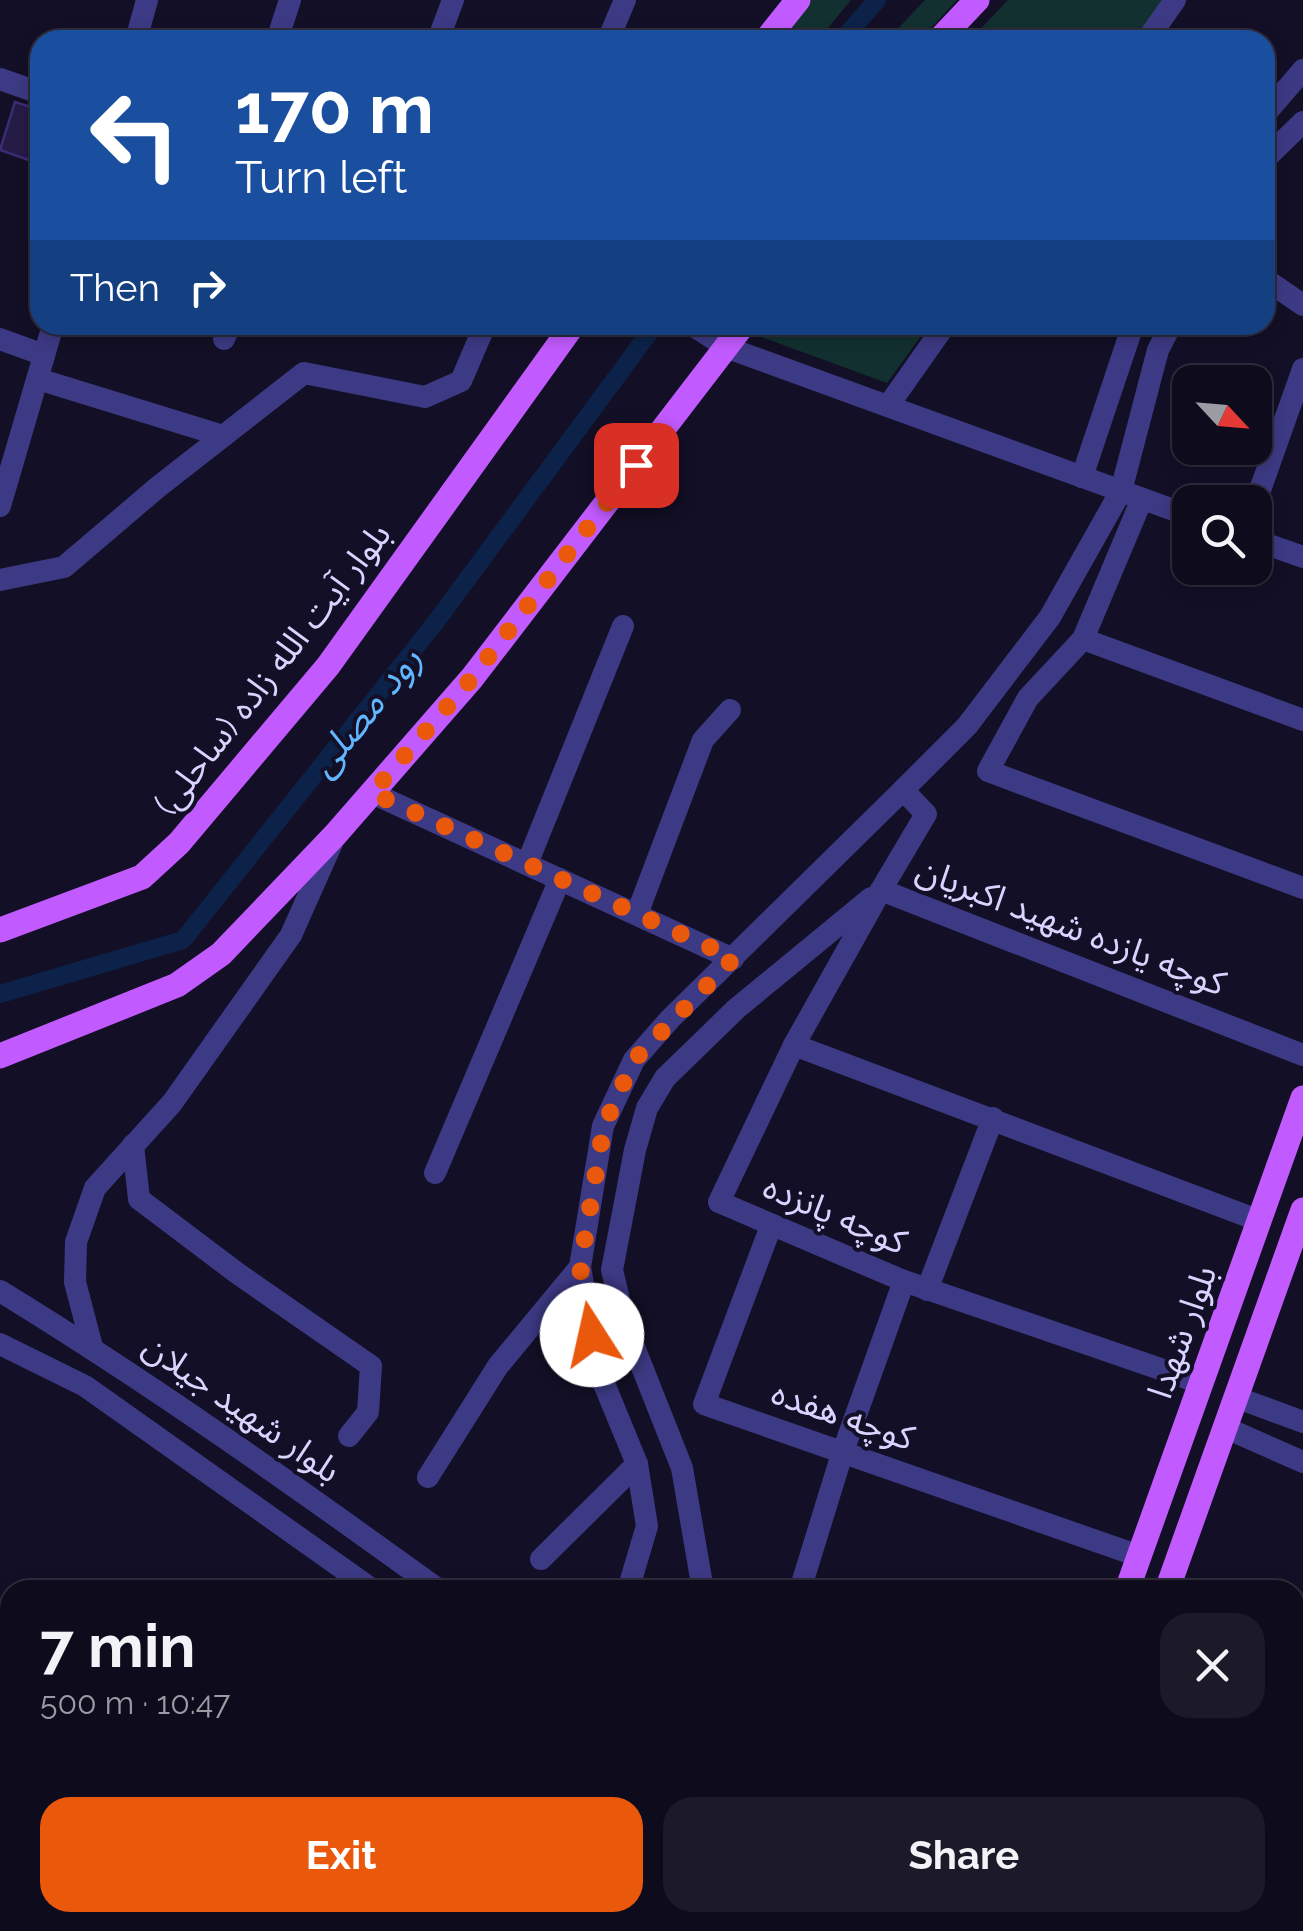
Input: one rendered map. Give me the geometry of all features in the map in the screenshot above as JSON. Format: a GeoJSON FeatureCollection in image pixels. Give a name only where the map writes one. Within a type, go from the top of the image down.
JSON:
{"type":"FeatureCollection","features":[{"type":"Feature","properties":{"kind":"main road"},"geometry":{"type":"LineString","coordinates":[[774,30],[798,0]]}},
{"type":"Feature","properties":{"kind":"main road"},"geometry":{"type":"LineString","coordinates":[[950,30],[978,0]]}},
{"type":"Feature","properties":{"kind":"main road","name":"بلوار آیت الله زاده (ساحلی)"},"geometry":{"type":"LineString","coordinates":[[0,930],[142,876],[179,844],[328,666],[566,335]]}},
{"type":"Feature","properties":{"kind":"main road"},"geometry":{"type":"LineString","coordinates":[[0,1056],[177,985],[220,954],[335,834],[472,678],[736,335]]}},
{"type":"Feature","properties":{"kind":"main road","name":"بلوار شهدا"},"geometry":{"type":"LineString","coordinates":[[1131,1580],[1303,1098]]}},
{"type":"Feature","properties":{"kind":"main road","name":"بلوار شهدا"},"geometry":{"type":"LineString","coordinates":[[1170,1580],[1300,1227]]}},
{"type":"Feature","properties":{"kind":"street"},"geometry":{"type":"LineString","coordinates":[[139,30],[147,0]]}},
{"type":"Feature","properties":{"kind":"street"},"geometry":{"type":"LineString","coordinates":[[280,30],[290,0]]}},
{"type":"Feature","properties":{"kind":"street"},"geometry":{"type":"LineString","coordinates":[[442,30],[453,0]]}},
{"type":"Feature","properties":{"kind":"street"},"geometry":{"type":"LineString","coordinates":[[612,30],[625,0]]}},
{"type":"Feature","properties":{"kind":"street"},"geometry":{"type":"LineString","coordinates":[[1154,30],[1175,0]]}},
{"type":"Feature","properties":{"kind":"street"},"geometry":{"type":"LineString","coordinates":[[1275,102],[1303,70]]}},
{"type":"Feature","properties":{"kind":"street"},"geometry":{"type":"LineString","coordinates":[[0,80],[30,90]]}},
{"type":"Feature","properties":{"kind":"street"},"geometry":{"type":"LineString","coordinates":[[1275,149],[1303,122]]}},
{"type":"Feature","properties":{"kind":"street"},"geometry":{"type":"LineString","coordinates":[[1275,286],[1303,304]]}},
{"type":"Feature","properties":{"kind":"street"},"geometry":{"type":"LineString","coordinates":[[0,506],[50,335]]}},
{"type":"Feature","properties":{"kind":"street"},"geometry":{"type":"LineString","coordinates":[[0,580],[64,567],[304,373],[425,398],[461,381],[481,335]]}},
{"type":"Feature","properties":{"kind":"street"},"geometry":{"type":"LineString","coordinates":[[708,335],[728,348],[1172,509]]}},
{"type":"Feature","properties":{"kind":"street"},"geometry":{"type":"LineString","coordinates":[[888,406],[939,335]]}},
{"type":"Feature","properties":{"kind":"street"},"geometry":{"type":"LineString","coordinates":[[1082,477],[1130,335]]}},
{"type":"Feature","properties":{"kind":"street"},"geometry":{"type":"LineString","coordinates":[[1166,335],[1158,350],[1132,495],[1083,639],[1028,698],[988,770],[1303,888]]}},
{"type":"Feature","properties":{"kind":"street"},"geometry":{"type":"LineString","coordinates":[[0,340],[44,355]]}},
{"type":"Feature","properties":{"kind":"street"},"geometry":{"type":"LineString","coordinates":[[1262,485],[1302,375]]}},
{"type":"Feature","properties":{"kind":"street"},"geometry":{"type":"LineString","coordinates":[[38,378],[224,436]]}},
{"type":"Feature","properties":{"kind":"street"},"geometry":{"type":"LineString","coordinates":[[631,1580],[647,1526],[637,1464],[598,1370],[580,1267],[604,1126],[617,1091],[634,1060],[967,726],[1050,616],[1132,495]]}},
{"type":"Feature","properties":{"kind":"street"},"geometry":{"type":"LineString","coordinates":[[1272,546],[1303,557]]}},
{"type":"Feature","properties":{"kind":"street"},"geometry":{"type":"LineString","coordinates":[[527,864],[623,626]]}},
{"type":"Feature","properties":{"kind":"street"},"geometry":{"type":"LineString","coordinates":[[1083,639],[1303,720]]}},
{"type":"Feature","properties":{"kind":"street"},"geometry":{"type":"LineString","coordinates":[[637,914],[703,740],[730,710]]}},
{"type":"Feature","properties":{"kind":"street","name":"کوچه یازده شهید اکبریان"},"geometry":{"type":"LineString","coordinates":[[903,790],[926,814],[881,890],[1303,1054]]}},
{"type":"Feature","properties":{"kind":"street"},"geometry":{"type":"LineString","coordinates":[[372,793],[734,958]]}},
{"type":"Feature","properties":{"kind":"street"},"geometry":{"type":"LineString","coordinates":[[92,1348],[76,1282],[76,1242],[95,1188],[172,1103],[291,935],[335,834]]}},
{"type":"Feature","properties":{"kind":"street"},"geometry":{"type":"LineString","coordinates":[[435,1172],[560,880]]}},
{"type":"Feature","properties":{"kind":"street"},"geometry":{"type":"LineString","coordinates":[[701,1580],[682,1468],[625,1324],[612,1270],[635,1150],[647,1108],[666,1078],[795,958],[881,890]]}},
{"type":"Feature","properties":{"kind":"street","name":"کوچه پانزده"},"geometry":{"type":"LineString","coordinates":[[881,890],[794,1045],[719,1202],[927,1290],[1201,1383]]}},
{"type":"Feature","properties":{"kind":"street"},"geometry":{"type":"LineString","coordinates":[[794,1045],[1260,1220]]}},
{"type":"Feature","properties":{"kind":"street"},"geometry":{"type":"LineString","coordinates":[[927,1290],[992,1118]]}},
{"type":"Feature","properties":{"kind":"street"},"geometry":{"type":"LineString","coordinates":[[134,1145],[139,1199],[371,1366],[368,1412],[349,1436]]}},
{"type":"Feature","properties":{"kind":"street","name":"کوچه هفده"},"geometry":{"type":"LineString","coordinates":[[771,1226],[704,1404],[1139,1556]]}},
{"type":"Feature","properties":{"kind":"street"},"geometry":{"type":"LineString","coordinates":[[428,1476],[498,1366],[580,1267]]}},
{"type":"Feature","properties":{"kind":"street"},"geometry":{"type":"LineString","coordinates":[[803,1580],[842,1454],[904,1281]]}},
{"type":"Feature","properties":{"kind":"street","name":"بلوار شهید جیلان"},"geometry":{"type":"LineString","coordinates":[[0,1292],[238,1444],[425,1580]]}},
{"type":"Feature","properties":{"kind":"street","name":"بلوار شهید جیلان"},"geometry":{"type":"LineString","coordinates":[[0,1344],[85,1386],[359,1580]]}},
{"type":"Feature","properties":{"kind":"street"},"geometry":{"type":"LineString","coordinates":[[1238,1398],[1303,1422]]}},
{"type":"Feature","properties":{"kind":"street"},"geometry":{"type":"LineString","coordinates":[[1226,1428],[1303,1462]]}},
{"type":"Feature","properties":{"kind":"street"},"geometry":{"type":"LineString","coordinates":[[541,1559],[637,1464]]}},
{"type":"Feature","properties":{"kind":"green space"},"geometry":{"type":"Polygon","coordinates":[[[808,0],[851,0],[826,30],[783,30],[808,0]]]}},
{"type":"Feature","properties":{"kind":"green space"},"geometry":{"type":"Polygon","coordinates":[[[925,0],[957,0],[929,30],[896,30],[925,0]]]}},
{"type":"Feature","properties":{"kind":"green space"},"geometry":{"type":"Polygon","coordinates":[[[1008,0],[1162,0],[1141,30],[980,30],[1008,0]]]}},
{"type":"Feature","properties":{"kind":"green space"},"geometry":{"type":"Polygon","coordinates":[[[762,335],[922,335],[887,383],[762,335]]]}},
{"type":"Feature","properties":{"kind":"building"},"geometry":{"type":"Polygon","coordinates":[[[15,102],[30,107],[30,160],[0,150],[15,102]]]}},
{"type":"Feature","properties":{"kind":"waterway","name":"رود مصلی"},"geometry":{"type":"LineString","coordinates":[[851,30],[877,0]]}},
{"type":"Feature","properties":{"kind":"waterway","name":"رود مصلی"},"geometry":{"type":"LineString","coordinates":[[0,994],[183,940],[435,623],[648,335]]}},
{"type":"Feature","properties":{"kind":"route"},"geometry":{"type":"LineString","coordinates":[[592,1335],[580,1267],[604,1126],[617,1091],[634,1060],[670,1019],[734,958],[372,793],[472,678],[636,465]]}}]}
